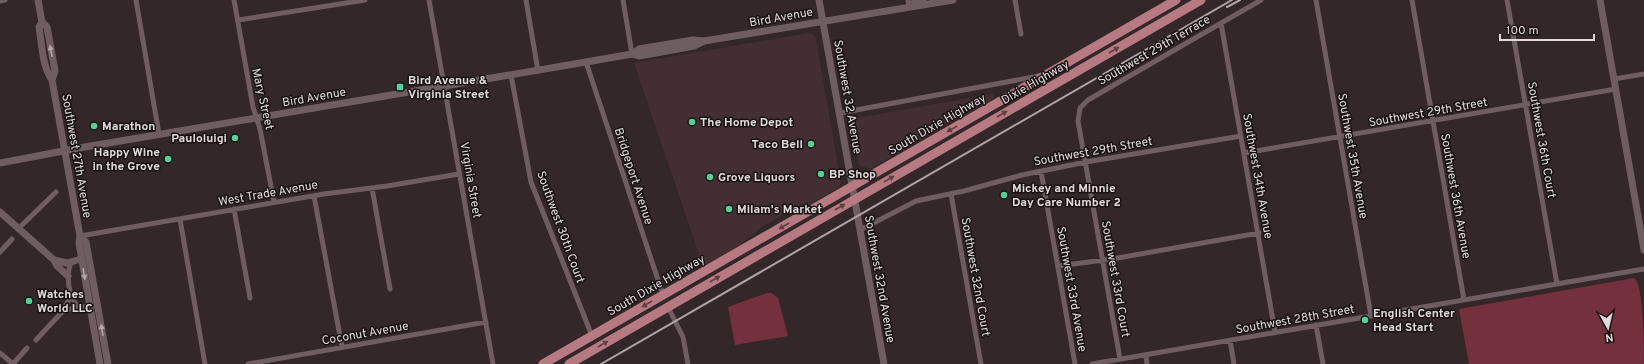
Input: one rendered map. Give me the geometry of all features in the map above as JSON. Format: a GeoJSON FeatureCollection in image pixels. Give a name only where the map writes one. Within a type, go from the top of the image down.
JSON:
{"type":"FeatureCollection","features":[{"type":"Feature","properties":{"kind":"highway","name":"South Dixie Highway"},"geometry":{"type":"LineString","coordinates":[[543,364],[1176,0]]}},
{"type":"Feature","properties":{"kind":"highway","name":"Dixie Highway"},"geometry":{"type":"LineString","coordinates":[[569,364],[1201,0]]}},
{"type":"Feature","properties":{"kind":"street"},"geometry":{"type":"LineString","coordinates":[[0,1],[5,0]]}},
{"type":"Feature","properties":{"kind":"street","name":"Southwest 27th Avenue"},"geometry":{"type":"LineString","coordinates":[[38,0],[42,22],[47,27],[55,71],[52,80],[80,236],[79,243],[81,259],[100,364]]}},
{"type":"Feature","properties":{"kind":"street"},"geometry":{"type":"LineString","coordinates":[[136,0],[160,134]]}},
{"type":"Feature","properties":{"kind":"street","name":"Mary Street"},"geometry":{"type":"LineString","coordinates":[[234,0],[253,107],[257,118],[274,202]]}},
{"type":"Feature","properties":{"kind":"street"},"geometry":{"type":"LineString","coordinates":[[238,20],[365,0]]}},
{"type":"Feature","properties":{"kind":"street","name":"Virginia Street"},"geometry":{"type":"LineString","coordinates":[[429,0],[493,364]]}},
{"type":"Feature","properties":{"kind":"street"},"geometry":{"type":"LineString","coordinates":[[526,0],[538,71]]}},
{"type":"Feature","properties":{"kind":"street"},"geometry":{"type":"LineString","coordinates":[[623,0],[632,54]]}},
{"type":"Feature","properties":{"kind":"street","name":"Southwest 32 Avenue"},"geometry":{"type":"LineString","coordinates":[[819,0],[855,199]]}},
{"type":"Feature","properties":{"kind":"street","name":"Bird Avenue"},"geometry":{"type":"LineString","coordinates":[[0,163],[160,134],[632,54],[639,56],[694,46],[704,41],[822,21],[923,0]]}},
{"type":"Feature","properties":{"kind":"street","name":"Bird Avenue"},"geometry":{"type":"LineString","coordinates":[[909,3],[918,7],[953,0]]}},
{"type":"Feature","properties":{"kind":"street"},"geometry":{"type":"LineString","coordinates":[[1015,0],[1021,34]]}},
{"type":"Feature","properties":{"kind":"street","name":"Southwest 29th Terrace"},"geometry":{"type":"LineString","coordinates":[[1080,108],[1088,100],[1261,0]]}},
{"type":"Feature","properties":{"kind":"street","name":"Southwest 35th Avenue"},"geometry":{"type":"LineString","coordinates":[[1316,0],[1339,137],[1372,316]]}},
{"type":"Feature","properties":{"kind":"street","name":"Southwest 36th Avenue"},"geometry":{"type":"LineString","coordinates":[[1412,0],[1464,300]]}},
{"type":"Feature","properties":{"kind":"street","name":"Southwest 36th Court"},"geometry":{"type":"LineString","coordinates":[[1507,0],[1557,284]]}},
{"type":"Feature","properties":{"kind":"street"},"geometry":{"type":"LineString","coordinates":[[1600,0],[1644,250]]}},
{"type":"Feature","properties":{"kind":"street","name":"Southwest 34th Avenue"},"geometry":{"type":"LineString","coordinates":[[1221,23],[1276,332]]}},
{"type":"Feature","properties":{"kind":"street","name":"Bridgeport Avenue"},"geometry":{"type":"LineString","coordinates":[[586,62],[663,295]]}},
{"type":"Feature","properties":{"kind":"street"},"geometry":{"type":"LineString","coordinates":[[1614,79],[1644,74]]}},
{"type":"Feature","properties":{"kind":"street","name":"Southwest 30th Court"},"geometry":{"type":"LineString","coordinates":[[511,75],[531,182],[592,336]]}},
{"type":"Feature","properties":{"kind":"street"},"geometry":{"type":"LineString","coordinates":[[840,113],[1045,75]]}},
{"type":"Feature","properties":{"kind":"street"},"geometry":{"type":"LineString","coordinates":[[1004,83],[1010,88],[1012,94]]}},
{"type":"Feature","properties":{"kind":"street","name":"Southwest 29th Street"},"geometry":{"type":"LineString","coordinates":[[1244,153],[1616,89]]}},
{"type":"Feature","properties":{"kind":"street","name":"Southwest 33rd Court"},"geometry":{"type":"LineString","coordinates":[[1080,108],[1078,121],[1120,359]]}},
{"type":"Feature","properties":{"kind":"street","name":"Southwest 29th Street"},"geometry":{"type":"LineString","coordinates":[[951,194],[1041,171],[1086,162],[1241,136]]}},
{"type":"Feature","properties":{"kind":"street","name":"Southwest 33rd Avenue"},"geometry":{"type":"LineString","coordinates":[[1041,171],[1075,364]]}},
{"type":"Feature","properties":{"kind":"street","name":"West Trade Avenue"},"geometry":{"type":"LineString","coordinates":[[80,236],[274,202],[459,174]]}},
{"type":"Feature","properties":{"kind":"street"},"geometry":{"type":"LineString","coordinates":[[372,188],[390,289]]}},
{"type":"Feature","properties":{"kind":"street"},"geometry":{"type":"LineString","coordinates":[[19,228],[56,192]]}},
{"type":"Feature","properties":{"kind":"street"},"geometry":{"type":"LineString","coordinates":[[860,230],[910,204],[951,194]]}},
{"type":"Feature","properties":{"kind":"street","name":"Southwest 32nd Court"},"geometry":{"type":"LineString","coordinates":[[951,194],[981,364]]}},
{"type":"Feature","properties":{"kind":"street"},"geometry":{"type":"LineString","coordinates":[[314,196],[342,347]]}},
{"type":"Feature","properties":{"kind":"street","name":"Southwest 32nd Avenue"},"geometry":{"type":"LineString","coordinates":[[855,199],[884,364]]}},
{"type":"Feature","properties":{"kind":"street"},"geometry":{"type":"LineString","coordinates":[[234,209],[250,298]]}},
{"type":"Feature","properties":{"kind":"street"},"geometry":{"type":"LineString","coordinates":[[0,212],[54,260],[68,276]]}},
{"type":"Feature","properties":{"kind":"street"},"geometry":{"type":"LineString","coordinates":[[180,219],[205,364]]}},
{"type":"Feature","properties":{"kind":"street"},"geometry":{"type":"LineString","coordinates":[[1058,266],[1103,260],[1259,233]]}},
{"type":"Feature","properties":{"kind":"street","name":"Southwest 27th Avenue"},"geometry":{"type":"LineString","coordinates":[[80,236],[86,242],[108,364]]}},
{"type":"Feature","properties":{"kind":"street"},"geometry":{"type":"LineString","coordinates":[[0,252],[12,239]]}},
{"type":"Feature","properties":{"kind":"street"},"geometry":{"type":"LineString","coordinates":[[54,260],[71,262],[81,259],[87,262],[90,267]]}},
{"type":"Feature","properties":{"kind":"street"},"geometry":{"type":"LineString","coordinates":[[71,262],[68,270],[68,276],[74,303],[78,306]]}},
{"type":"Feature","properties":{"kind":"street","name":"Southwest 28th Street"},"geometry":{"type":"LineString","coordinates":[[1092,364],[1644,269]]}},
{"type":"Feature","properties":{"kind":"street"},"geometry":{"type":"LineString","coordinates":[[36,340],[62,312],[72,294]]}},
{"type":"Feature","properties":{"kind":"street"},"geometry":{"type":"LineString","coordinates":[[62,312],[78,306],[90,308]]}},
{"type":"Feature","properties":{"kind":"street"},"geometry":{"type":"LineString","coordinates":[[668,307],[683,336],[688,364]]}},
{"type":"Feature","properties":{"kind":"street","name":"Coconut Avenue"},"geometry":{"type":"LineString","coordinates":[[248,364],[486,322]]}},
{"type":"Feature","properties":{"kind":"street"},"geometry":{"type":"LineString","coordinates":[[1316,325],[1322,364]]}},
{"type":"Feature","properties":{"kind":"street"},"geometry":{"type":"LineString","coordinates":[[1230,340],[1234,364]]}},
{"type":"Feature","properties":{"kind":"street"},"geometry":{"type":"LineString","coordinates":[[0,353],[13,364],[27,348]]}},
{"type":"Feature","properties":{"kind":"street"},"geometry":{"type":"LineString","coordinates":[[1146,355],[1147,364]]}},
{"type":"Feature","properties":{"kind":"shaded area"},"geometry":{"type":"Polygon","coordinates":[[[809,33],[815,36],[816,39],[841,183],[838,188],[801,209],[788,212],[762,227],[740,245],[703,266],[634,63],[809,33]]]}},
{"type":"Feature","properties":{"kind":"shaded area"},"geometry":{"type":"Polygon","coordinates":[[[992,94],[994,95],[993,99],[870,169],[859,165],[851,123],[852,119],[992,94]]]}},
{"type":"Feature","properties":{"kind":"shaded area"},"geometry":{"type":"Polygon","coordinates":[[[1634,278],[1640,292],[1642,304],[1644,364],[1469,364],[1459,309],[1634,278]]]}},
{"type":"Feature","properties":{"kind":"shaded area"},"geometry":{"type":"Polygon","coordinates":[[[767,293],[772,293],[778,298],[788,336],[735,345],[728,307],[767,293]]]}},
{"type":"Feature","properties":{"kind":"railway"},"geometry":{"type":"LineString","coordinates":[[601,364],[1232,0]]}},
{"type":"Feature","properties":{"kind":"railway"},"geometry":{"type":"LineString","coordinates":[[1227,7],[1240,0]]}},
{"type":"Feature","properties":{"kind":"place","name":"Bird Avenue & Virginia Street"},"geometry":{"type":"Point","coordinates":[400,87]}},
{"type":"Feature","properties":{"kind":"place","name":"The Home Depot"},"geometry":{"type":"Point","coordinates":[692,122]}},
{"type":"Feature","properties":{"kind":"place","name":"Marathon"},"geometry":{"type":"Point","coordinates":[94,126]}},
{"type":"Feature","properties":{"kind":"place","name":"Pauloluigi"},"geometry":{"type":"Point","coordinates":[235,138]}},
{"type":"Feature","properties":{"kind":"place","name":"Taco Bell"},"geometry":{"type":"Point","coordinates":[811,144]}},
{"type":"Feature","properties":{"kind":"place","name":"Happy Wine in the Grove"},"geometry":{"type":"Point","coordinates":[168,159]}},
{"type":"Feature","properties":{"kind":"place","name":"BP Shop"},"geometry":{"type":"Point","coordinates":[821,174]}},
{"type":"Feature","properties":{"kind":"place","name":"Grove Liquors"},"geometry":{"type":"Point","coordinates":[710,177]}},
{"type":"Feature","properties":{"kind":"place","name":"Mickey and Minnie Day Care Number 2"},"geometry":{"type":"Point","coordinates":[1004,195]}},
{"type":"Feature","properties":{"kind":"place","name":"Milam's Market"},"geometry":{"type":"Point","coordinates":[729,209]}},
{"type":"Feature","properties":{"kind":"place","name":"Watches World LLC"},"geometry":{"type":"Point","coordinates":[29,301]}},
{"type":"Feature","properties":{"kind":"place","name":"English Center Head Start"},"geometry":{"type":"Point","coordinates":[1365,320]}}]}
